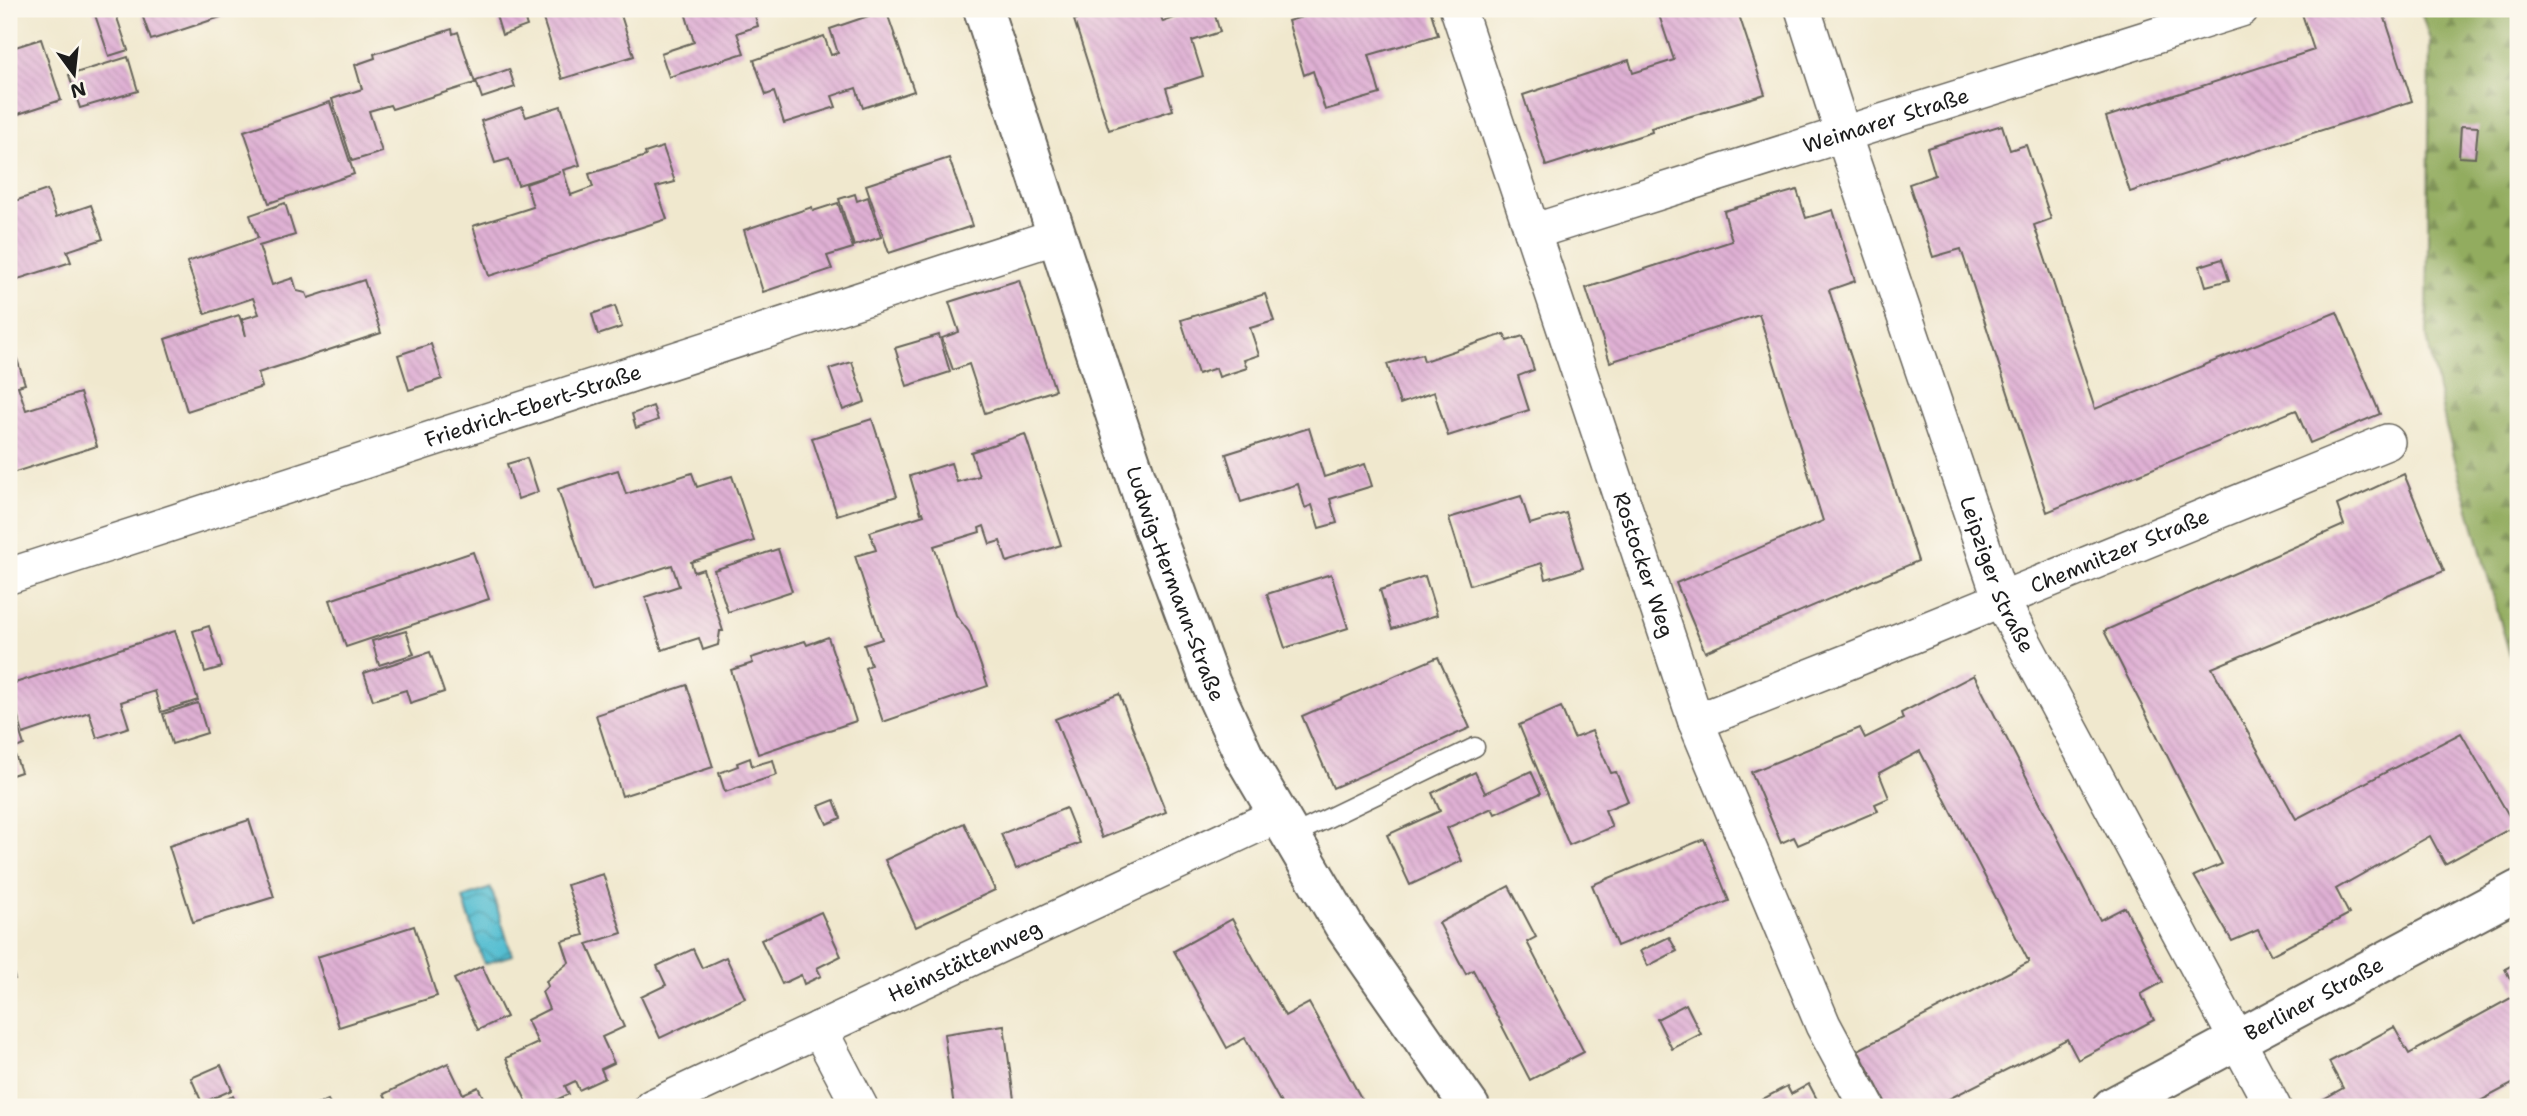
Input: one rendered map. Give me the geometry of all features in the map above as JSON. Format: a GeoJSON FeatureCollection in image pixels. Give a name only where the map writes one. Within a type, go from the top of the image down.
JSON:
{"type":"FeatureCollection","features":[{"type":"Feature","properties":{"kind":"street","name":"Ludwig-Hermann-Straße"},"geometry":{"type":"LineString","coordinates":[[983,9],[1153,528],[1211,684],[1244,756],[1344,926],[1470,1107]]}},
{"type":"Feature","properties":{"kind":"street","name":"Rostocker Weg"},"geometry":{"type":"LineString","coordinates":[[1458,9],[1696,722],[1823,1026],[1867,1107]]}},
{"type":"Feature","properties":{"kind":"street","name":"Leipziger Straße"},"geometry":{"type":"LineString","coordinates":[[1803,9],[2001,600],[2273,1107]]}},
{"type":"Feature","properties":{"kind":"street","name":"Weimarer Straße"},"geometry":{"type":"LineString","coordinates":[[1532,232],[2241,9]]}},
{"type":"Feature","properties":{"kind":"street","name":"Friedrich-Ebert-Straße"},"geometry":{"type":"LineString","coordinates":[[9,576],[1057,236]]}},
{"type":"Feature","properties":{"kind":"street","name":"Chemnitzer Straße"},"geometry":{"type":"LineString","coordinates":[[1696,722],[2387,442]]}},
{"type":"Feature","properties":{"kind":"street","name":"Heimstättenweg"},"geometry":{"type":"LineString","coordinates":[[652,1107],[819,1029],[1285,826]]}},
{"type":"Feature","properties":{"kind":"street","name":"Berliner Straße"},"geometry":{"type":"LineString","coordinates":[[2112,1107],[2518,890]]}},
{"type":"Feature","properties":{"kind":"street"},"geometry":{"type":"LineString","coordinates":[[819,1029],[860,1107]]}},
{"type":"Feature","properties":{"kind":"lane"},"geometry":{"type":"LineString","coordinates":[[1285,826],[1475,747]]}},
{"type":"Feature","properties":{"kind":"green space"},"geometry":{"type":"Polygon","coordinates":[[[2420,9],[2518,9],[2518,684],[2446,427],[2427,337],[2430,40],[2420,9]]]}},
{"type":"Feature","properties":{"kind":"water"},"geometry":{"type":"Polygon","coordinates":[[[491,888],[512,955],[484,964],[463,898],[491,888]]]}},
{"type":"Feature","properties":{"kind":"building"},"geometry":{"type":"Polygon","coordinates":[[[93,9],[114,9],[128,50],[109,56],[93,9]]]}},
{"type":"Feature","properties":{"kind":"building"},"geometry":{"type":"Polygon","coordinates":[[[140,9],[245,9],[151,40],[140,9]]]}},
{"type":"Feature","properties":{"kind":"building"},"geometry":{"type":"Polygon","coordinates":[[[521,9],[527,26],[502,35],[495,12],[521,9]]]}},
{"type":"Feature","properties":{"kind":"building"},"geometry":{"type":"Polygon","coordinates":[[[576,9],[619,9],[634,56],[562,79],[543,19],[576,9]]]}},
{"type":"Feature","properties":{"kind":"building"},"geometry":{"type":"Polygon","coordinates":[[[684,9],[753,9],[758,26],[737,33],[744,53],[669,77],[661,53],[694,42],[684,9]]]}},
{"type":"Feature","properties":{"kind":"building"},"geometry":{"type":"Polygon","coordinates":[[[1110,9],[1158,9],[1163,22],[1200,9],[1213,9],[1220,32],[1192,41],[1203,76],[1166,88],[1173,110],[1109,130],[1074,20],[1110,9]]]}},
{"type":"Feature","properties":{"kind":"building"},"geometry":{"type":"Polygon","coordinates":[[[1330,9],[1430,9],[1438,35],[1369,55],[1380,94],[1325,110],[1313,71],[1304,75],[1288,21],[1330,9]]]}},
{"type":"Feature","properties":{"kind":"building"},"geometry":{"type":"Polygon","coordinates":[[[1657,9],[1737,9],[1765,94],[1651,128],[1652,132],[1546,166],[1523,95],[1629,60],[1633,73],[1674,60],[1657,9]]]}},
{"type":"Feature","properties":{"kind":"building"},"geometry":{"type":"Polygon","coordinates":[[[2317,9],[2382,9],[2412,101],[2130,192],[2106,117],[2314,50],[2302,14],[2317,9]]]}},
{"type":"Feature","properties":{"kind":"building"},"geometry":{"type":"Polygon","coordinates":[[[886,10],[914,91],[863,108],[856,88],[832,96],[836,107],[784,123],[774,92],[766,95],[754,60],[824,36],[831,55],[838,53],[830,29],[886,10]]]}},
{"type":"Feature","properties":{"kind":"building"},"geometry":{"type":"Polygon","coordinates":[[[452,29],[453,34],[458,32],[475,83],[392,109],[390,105],[369,111],[382,152],[352,161],[332,99],[362,89],[355,65],[375,58],[374,54],[452,29]]]}},
{"type":"Feature","properties":{"kind":"building"},"geometry":{"type":"Polygon","coordinates":[[[41,39],[61,100],[9,117],[9,49],[41,39]]]}},
{"type":"Feature","properties":{"kind":"building"},"geometry":{"type":"Polygon","coordinates":[[[128,57],[138,91],[80,108],[69,75],[128,57]]]}},
{"type":"Feature","properties":{"kind":"building"},"geometry":{"type":"Polygon","coordinates":[[[509,69],[515,87],[482,98],[476,81],[509,69]]]}},
{"type":"Feature","properties":{"kind":"building"},"geometry":{"type":"Polygon","coordinates":[[[330,102],[354,174],[269,203],[244,131],[330,102]]]}},
{"type":"Feature","properties":{"kind":"building"},"geometry":{"type":"Polygon","coordinates":[[[561,106],[580,165],[563,170],[571,195],[593,187],[589,174],[646,156],[645,153],[663,147],[675,182],[656,187],[667,219],[489,276],[473,226],[533,207],[526,184],[560,172],[518,185],[509,159],[495,163],[481,121],[522,107],[526,117],[561,106]]]}},
{"type":"Feature","properties":{"kind":"building"},"geometry":{"type":"Polygon","coordinates":[[[2002,125],[2010,150],[2026,145],[2051,219],[2034,225],[2095,409],[2337,312],[2380,414],[2310,443],[2296,410],[2047,512],[1961,249],[1933,257],[1909,184],[1935,175],[1927,148],[2002,125]]]}},
{"type":"Feature","properties":{"kind":"building"},"geometry":{"type":"Polygon","coordinates":[[[2461,126],[2478,127],[2475,158],[2459,157],[2461,126]]]}},
{"type":"Feature","properties":{"kind":"building"},"geometry":{"type":"Polygon","coordinates":[[[949,158],[972,226],[889,253],[866,185],[949,158]]]}},
{"type":"Feature","properties":{"kind":"building"},"geometry":{"type":"Polygon","coordinates":[[[47,190],[56,217],[91,205],[103,239],[67,251],[71,262],[9,282],[9,203],[47,190]]]}},
{"type":"Feature","properties":{"kind":"building"},"geometry":{"type":"Polygon","coordinates":[[[1797,190],[1806,218],[1833,210],[1855,281],[1829,290],[1918,561],[1705,652],[1676,583],[1823,521],[1759,314],[1610,362],[1586,288],[1732,241],[1724,211],[1797,190]]]}},
{"type":"Feature","properties":{"kind":"building"},"geometry":{"type":"Polygon","coordinates":[[[855,194],[857,201],[868,197],[881,237],[854,246],[839,199],[855,194]]]}},
{"type":"Feature","properties":{"kind":"building"},"geometry":{"type":"Polygon","coordinates":[[[285,203],[295,235],[259,246],[272,285],[293,278],[297,291],[306,293],[308,298],[364,280],[381,333],[258,373],[262,387],[187,411],[165,339],[239,315],[246,336],[242,319],[259,314],[253,298],[205,314],[187,262],[258,238],[250,215],[285,203]]]}},
{"type":"Feature","properties":{"kind":"building"},"geometry":{"type":"Polygon","coordinates":[[[838,203],[853,248],[827,256],[832,269],[763,292],[744,230],[812,207],[813,211],[838,203]]]}},
{"type":"Feature","properties":{"kind":"building"},"geometry":{"type":"Polygon","coordinates":[[[2222,259],[2229,280],[2206,286],[2200,266],[2222,259]]]}},
{"type":"Feature","properties":{"kind":"building"},"geometry":{"type":"Polygon","coordinates":[[[1019,280],[1055,390],[985,413],[969,364],[953,370],[942,338],[959,332],[949,302],[1019,280]]]}},
{"type":"Feature","properties":{"kind":"building"},"geometry":{"type":"Polygon","coordinates":[[[1265,294],[1274,321],[1250,328],[1259,355],[1244,360],[1247,368],[1219,377],[1216,368],[1198,374],[1181,320],[1265,294]]]}},
{"type":"Feature","properties":{"kind":"building"},"geometry":{"type":"Polygon","coordinates":[[[615,306],[622,327],[598,335],[592,314],[615,306]]]}},
{"type":"Feature","properties":{"kind":"building"},"geometry":{"type":"Polygon","coordinates":[[[9,307],[15,325],[9,326],[9,307]]]}},
{"type":"Feature","properties":{"kind":"building"},"geometry":{"type":"Polygon","coordinates":[[[9,334],[25,384],[18,386],[26,410],[80,393],[97,446],[9,474],[9,334]]]}},
{"type":"Feature","properties":{"kind":"building"},"geometry":{"type":"Polygon","coordinates":[[[1504,334],[1507,341],[1523,336],[1534,370],[1518,376],[1529,410],[1448,436],[1434,392],[1400,404],[1387,364],[1422,354],[1424,361],[1504,334]]]}},
{"type":"Feature","properties":{"kind":"building"},"geometry":{"type":"Polygon","coordinates":[[[939,335],[950,372],[907,386],[895,348],[939,335]]]}},
{"type":"Feature","properties":{"kind":"building"},"geometry":{"type":"Polygon","coordinates":[[[431,344],[442,379],[409,390],[398,355],[431,344]]]}},
{"type":"Feature","properties":{"kind":"building"},"geometry":{"type":"Polygon","coordinates":[[[852,362],[865,402],[843,410],[829,369],[852,362]]]}},
{"type":"Feature","properties":{"kind":"building"},"geometry":{"type":"Polygon","coordinates":[[[653,406],[658,420],[636,428],[632,414],[653,406]]]}},
{"type":"Feature","properties":{"kind":"building"},"geometry":{"type":"Polygon","coordinates":[[[872,419],[897,496],[837,515],[812,438],[872,419]]]}},
{"type":"Feature","properties":{"kind":"building"},"geometry":{"type":"Polygon","coordinates":[[[1309,428],[1324,477],[1365,464],[1372,486],[1330,499],[1337,523],[1319,528],[1312,505],[1305,508],[1298,484],[1241,502],[1226,454],[1309,428]]]}},
{"type":"Feature","properties":{"kind":"building"},"geometry":{"type":"Polygon","coordinates":[[[1025,434],[1061,545],[1007,562],[1000,541],[990,544],[984,526],[979,528],[980,532],[934,546],[956,615],[969,632],[988,686],[883,722],[865,668],[871,665],[864,645],[882,639],[855,556],[876,550],[870,532],[924,515],[921,513],[910,476],[951,463],[957,482],[979,476],[971,452],[1025,434]]]}},
{"type":"Feature","properties":{"kind":"building"},"geometry":{"type":"Polygon","coordinates":[[[527,458],[538,492],[518,499],[507,464],[527,458]]]}},
{"type":"Feature","properties":{"kind":"building"},"geometry":{"type":"Polygon","coordinates":[[[618,470],[626,494],[692,473],[697,487],[732,476],[754,541],[691,562],[694,572],[703,569],[723,631],[720,631],[718,645],[703,650],[699,638],[662,650],[645,597],[679,586],[672,565],[592,591],[558,489],[618,470]]]}},
{"type":"Feature","properties":{"kind":"building"},"geometry":{"type":"Polygon","coordinates":[[[2404,474],[2444,571],[2212,668],[2296,819],[2461,733],[2515,826],[2445,864],[2430,836],[2336,889],[2349,914],[2271,955],[2258,930],[2232,941],[2194,876],[2222,864],[2104,631],[2344,525],[2337,505],[2404,474]]]}},
{"type":"Feature","properties":{"kind":"building"},"geometry":{"type":"Polygon","coordinates":[[[1521,496],[1530,524],[1566,513],[1583,568],[1546,579],[1542,563],[1470,585],[1449,518],[1521,496]]]}},
{"type":"Feature","properties":{"kind":"building"},"geometry":{"type":"Polygon","coordinates":[[[778,549],[792,591],[728,612],[714,570],[778,549]]]}},
{"type":"Feature","properties":{"kind":"building"},"geometry":{"type":"Polygon","coordinates":[[[473,552],[489,599],[346,647],[330,600],[473,552]]]}},
{"type":"Feature","properties":{"kind":"building"},"geometry":{"type":"Polygon","coordinates":[[[1331,574],[1348,628],[1285,648],[1267,594],[1331,574]]]}},
{"type":"Feature","properties":{"kind":"building"},"geometry":{"type":"Polygon","coordinates":[[[1425,576],[1437,615],[1392,629],[1380,590],[1425,576]]]}},
{"type":"Feature","properties":{"kind":"building"},"geometry":{"type":"Polygon","coordinates":[[[209,626],[222,667],[205,672],[193,631],[209,626]]]}},
{"type":"Feature","properties":{"kind":"building"},"geometry":{"type":"Polygon","coordinates":[[[175,631],[198,700],[161,712],[155,691],[121,702],[129,727],[97,738],[89,712],[23,734],[9,685],[175,631]]]}},
{"type":"Feature","properties":{"kind":"building"},"geometry":{"type":"Polygon","coordinates":[[[406,631],[414,654],[379,665],[372,641],[406,631]]]}},
{"type":"Feature","properties":{"kind":"building"},"geometry":{"type":"Polygon","coordinates":[[[828,637],[856,721],[758,754],[731,670],[753,663],[751,658],[805,641],[807,645],[828,637]]]}},
{"type":"Feature","properties":{"kind":"building"},"geometry":{"type":"Polygon","coordinates":[[[430,652],[444,692],[410,703],[406,690],[373,700],[364,673],[430,652]]]}},
{"type":"Feature","properties":{"kind":"building"},"geometry":{"type":"Polygon","coordinates":[[[1438,657],[1470,728],[1333,788],[1302,716],[1438,657]]]}},
{"type":"Feature","properties":{"kind":"building"},"geometry":{"type":"Polygon","coordinates":[[[1974,675],[2100,920],[2125,907],[2163,982],[2141,994],[2154,1020],[2078,1060],[2067,1039],[1933,1107],[1888,1107],[1858,1050],[2029,962],[1920,751],[1879,773],[1889,798],[1875,804],[1878,811],[1798,845],[1794,837],[1781,843],[1751,772],[1860,728],[1865,738],[1903,719],[1901,713],[1974,675]]]}},
{"type":"Feature","properties":{"kind":"building"},"geometry":{"type":"Polygon","coordinates":[[[687,685],[713,767],[622,796],[596,715],[687,685]]]}},
{"type":"Feature","properties":{"kind":"building"},"geometry":{"type":"Polygon","coordinates":[[[1119,694],[1166,812],[1102,838],[1055,719],[1119,694]]]}},
{"type":"Feature","properties":{"kind":"building"},"geometry":{"type":"Polygon","coordinates":[[[198,703],[207,733],[172,744],[163,714],[198,703]]]}},
{"type":"Feature","properties":{"kind":"building"},"geometry":{"type":"Polygon","coordinates":[[[1561,707],[1574,738],[1592,731],[1611,773],[1616,772],[1628,801],[1605,810],[1612,827],[1569,845],[1519,725],[1561,707]]]}},
{"type":"Feature","properties":{"kind":"building"},"geometry":{"type":"Polygon","coordinates":[[[18,727],[24,745],[13,749],[21,772],[9,776],[9,731],[18,727]]]}},
{"type":"Feature","properties":{"kind":"building"},"geometry":{"type":"Polygon","coordinates":[[[750,758],[752,766],[773,760],[777,775],[725,792],[719,773],[750,758]]]}},
{"type":"Feature","properties":{"kind":"building"},"geometry":{"type":"Polygon","coordinates":[[[1531,771],[1541,793],[1495,814],[1492,808],[1447,828],[1462,861],[1410,885],[1387,835],[1440,811],[1432,793],[1475,772],[1485,793],[1531,771]]]}},
{"type":"Feature","properties":{"kind":"building"},"geometry":{"type":"Polygon","coordinates":[[[834,800],[841,818],[827,824],[819,806],[834,800]]]}},
{"type":"Feature","properties":{"kind":"building"},"geometry":{"type":"Polygon","coordinates":[[[1066,808],[1080,843],[1016,869],[1001,834],[1066,808]]]}},
{"type":"Feature","properties":{"kind":"building"},"geometry":{"type":"Polygon","coordinates":[[[249,820],[274,897],[193,922],[169,846],[249,820]]]}},
{"type":"Feature","properties":{"kind":"building"},"geometry":{"type":"Polygon","coordinates":[[[964,823],[995,890],[916,927],[885,860],[964,823]]]}},
{"type":"Feature","properties":{"kind":"building"},"geometry":{"type":"Polygon","coordinates":[[[1704,839],[1729,901],[1617,946],[1592,885],[1704,839]]]}},
{"type":"Feature","properties":{"kind":"building"},"geometry":{"type":"Polygon","coordinates":[[[603,874],[622,933],[587,944],[624,1027],[602,1037],[614,1063],[601,1069],[605,1078],[579,1090],[575,1081],[565,1086],[569,1094],[541,1107],[529,1107],[506,1058],[538,1043],[527,1020],[549,1009],[542,992],[548,986],[546,981],[569,962],[562,941],[584,935],[567,885],[603,874]]]}},
{"type":"Feature","properties":{"kind":"building"},"geometry":{"type":"Polygon","coordinates":[[[1509,886],[1536,937],[1527,942],[1584,1052],[1530,1080],[1473,970],[1466,974],[1439,923],[1509,886]]]}},
{"type":"Feature","properties":{"kind":"building"},"geometry":{"type":"Polygon","coordinates":[[[821,912],[841,956],[817,968],[821,976],[804,984],[801,975],[782,984],[761,940],[821,912]]]}},
{"type":"Feature","properties":{"kind":"building"},"geometry":{"type":"Polygon","coordinates":[[[1232,919],[1285,1016],[1309,1003],[1366,1107],[1283,1107],[1245,1038],[1227,1048],[1174,951],[1232,919]]]}},
{"type":"Feature","properties":{"kind":"building"},"geometry":{"type":"Polygon","coordinates":[[[414,926],[437,996],[339,1027],[317,957],[414,926]]]}},
{"type":"Feature","properties":{"kind":"building"},"geometry":{"type":"Polygon","coordinates":[[[1669,937],[1677,951],[1648,966],[1640,951],[1669,937]]]}},
{"type":"Feature","properties":{"kind":"building"},"geometry":{"type":"Polygon","coordinates":[[[693,949],[702,968],[726,957],[745,998],[660,1038],[641,997],[666,985],[657,966],[693,949]]]}},
{"type":"Feature","properties":{"kind":"building"},"geometry":{"type":"Polygon","coordinates":[[[9,960],[15,979],[9,981],[9,960]]]}},
{"type":"Feature","properties":{"kind":"building"},"geometry":{"type":"Polygon","coordinates":[[[2518,962],[2518,994],[2505,969],[2518,962]]]}},
{"type":"Feature","properties":{"kind":"building"},"geometry":{"type":"Polygon","coordinates":[[[482,966],[506,1017],[478,1030],[454,979],[482,966]]]}},
{"type":"Feature","properties":{"kind":"building"},"geometry":{"type":"Polygon","coordinates":[[[2518,994],[2518,1081],[2469,1107],[2321,1107],[2318,1102],[2343,1088],[2329,1062],[2394,1027],[2409,1054],[2518,994]]]}},
{"type":"Feature","properties":{"kind":"building"},"geometry":{"type":"Polygon","coordinates":[[[1686,1004],[1701,1034],[1672,1049],[1657,1019],[1686,1004]]]}},
{"type":"Feature","properties":{"kind":"building"},"geometry":{"type":"Polygon","coordinates":[[[1004,1025],[1015,1107],[954,1107],[944,1034],[1004,1025]]]}},
{"type":"Feature","properties":{"kind":"building"},"geometry":{"type":"Polygon","coordinates":[[[448,1063],[463,1094],[478,1087],[488,1107],[390,1107],[384,1094],[448,1063]]]}},
{"type":"Feature","properties":{"kind":"building"},"geometry":{"type":"Polygon","coordinates":[[[221,1065],[232,1090],[202,1103],[191,1078],[221,1065]]]}},
{"type":"Feature","properties":{"kind":"building"},"geometry":{"type":"Polygon","coordinates":[[[1809,1084],[1821,1107],[1748,1107],[1787,1086],[1791,1094],[1809,1084]]]}},
{"type":"Feature","properties":{"kind":"building"},"geometry":{"type":"Polygon","coordinates":[[[233,1096],[238,1107],[208,1107],[233,1096]]]}},
{"type":"Feature","properties":{"kind":"building"},"geometry":{"type":"Polygon","coordinates":[[[328,1100],[331,1107],[311,1107],[328,1100]]]}}]}
